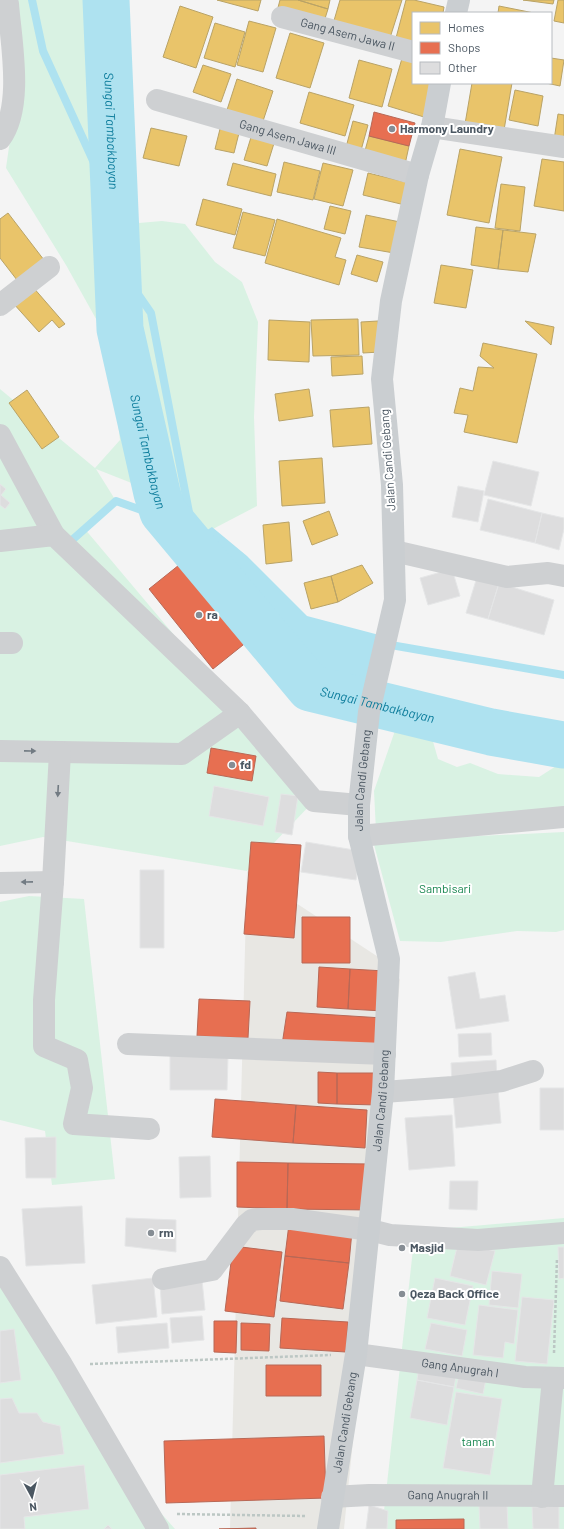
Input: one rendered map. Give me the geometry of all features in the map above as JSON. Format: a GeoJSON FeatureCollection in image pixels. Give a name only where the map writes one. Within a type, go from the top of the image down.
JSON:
{"type":"FeatureCollection","features":[{"type":"Feature","properties":{"kind":"main road"},"geometry":{"type":"LineString","coordinates":[[456,12],[459,0]]}},
{"type":"Feature","properties":{"kind":"main road","name":"Jalan Candi Gebang"},"geometry":{"type":"LineString","coordinates":[[330,1514],[356,1354],[370,1230],[383,1092],[385,1054],[389,959],[358,836],[359,805],[369,712],[395,600],[392,485],[382,379],[391,301],[418,175],[432,127],[440,84]]}},
{"type":"Feature","properties":{"kind":"street"},"geometry":{"type":"LineString","coordinates":[[0,139],[6,131],[15,91],[5,5]]}},
{"type":"Feature","properties":{"kind":"street","name":"Gang Asem Jawa II"},"geometry":{"type":"LineString","coordinates":[[282,17],[412,52]]}},
{"type":"Feature","properties":{"kind":"street","name":"Gang Asem Jawa III"},"geometry":{"type":"LineString","coordinates":[[157,100],[418,175]]}},
{"type":"Feature","properties":{"kind":"street"},"geometry":{"type":"LineString","coordinates":[[432,127],[564,147]]}},
{"type":"Feature","properties":{"kind":"street"},"geometry":{"type":"LineString","coordinates":[[0,305],[49,267]]}},
{"type":"Feature","properties":{"kind":"street"},"geometry":{"type":"LineString","coordinates":[[0,435],[57,537],[240,713],[314,801],[359,805]]}},
{"type":"Feature","properties":{"kind":"street"},"geometry":{"type":"LineString","coordinates":[[0,541],[57,537]]}},
{"type":"Feature","properties":{"kind":"street"},"geometry":{"type":"LineString","coordinates":[[394,551],[507,577],[548,573],[564,576]]}},
{"type":"Feature","properties":{"kind":"street"},"geometry":{"type":"LineString","coordinates":[[0,751],[182,754],[240,713]]}},
{"type":"Feature","properties":{"kind":"street"},"geometry":{"type":"LineString","coordinates":[[60,752],[53,882],[44,1000],[44,1046],[78,1060],[82,1088],[74,1124],[149,1128]]}},
{"type":"Feature","properties":{"kind":"street"},"geometry":{"type":"LineString","coordinates":[[358,836],[564,817]]}},
{"type":"Feature","properties":{"kind":"street"},"geometry":{"type":"LineString","coordinates":[[0,883],[53,882]]}},
{"type":"Feature","properties":{"kind":"street"},"geometry":{"type":"LineString","coordinates":[[128,1044],[385,1054]]}},
{"type":"Feature","properties":{"kind":"street"},"geometry":{"type":"LineString","coordinates":[[383,1092],[453,1087],[502,1081],[533,1071]]}},
{"type":"Feature","properties":{"kind":"street"},"geometry":{"type":"LineString","coordinates":[[163,1279],[212,1270],[246,1225],[252,1220],[292,1219],[390,1234],[478,1240],[561,1233]]}},
{"type":"Feature","properties":{"kind":"street"},"geometry":{"type":"LineString","coordinates":[[0,1267],[62,1365],[154,1521]]}},
{"type":"Feature","properties":{"kind":"street","name":"Gang Anugrah I"},"geometry":{"type":"LineString","coordinates":[[356,1354],[525,1377],[558,1378]]}},
{"type":"Feature","properties":{"kind":"street"},"geometry":{"type":"LineString","coordinates":[[542,1497],[558,1378]]}},
{"type":"Feature","properties":{"kind":"street","name":"Gang Anugrah II"},"geometry":{"type":"LineString","coordinates":[[330,1514],[369,1495],[564,1496]]}},
{"type":"Feature","properties":{"kind":"path"},"geometry":{"type":"LineString","coordinates":[[558,1378],[561,1233]]}},
{"type":"Feature","properties":{"kind":"path"},"geometry":{"type":"LineString","coordinates":[[62,1365],[356,1354]]}},
{"type":"Feature","properties":{"kind":"path"},"geometry":{"type":"LineString","coordinates":[[154,1521],[330,1514]]}},
{"type":"Feature","properties":{"kind":"shaded area"},"geometry":{"type":"Polygon","coordinates":[[[247,871],[392,966],[400,980],[344,1529],[230,1529],[247,871]]]}},
{"type":"Feature","properties":{"kind":"green space"},"geometry":{"type":"Polygon","coordinates":[[[13,0],[114,0],[121,9],[132,100],[103,203],[107,300],[152,474],[120,329],[115,225],[162,221],[185,224],[215,262],[242,282],[258,322],[254,417],[257,506],[188,542],[163,512],[157,493],[96,469],[116,501],[84,528],[314,801],[247,871],[43,837],[0,846],[0,389],[95,468],[120,440],[112,375],[100,326],[66,265],[6,168],[17,91],[13,0]]]}},
{"type":"Feature","properties":{"kind":"green space"},"geometry":{"type":"Polygon","coordinates":[[[398,722],[432,738],[438,759],[457,767],[470,763],[498,774],[539,777],[564,761],[564,813],[376,831],[374,791],[398,722]]]}},
{"type":"Feature","properties":{"kind":"green space","name":"Sambisari"},"geometry":{"type":"Polygon","coordinates":[[[564,832],[564,930],[556,932],[517,931],[441,942],[400,941],[373,841],[564,832]]]}},
{"type":"Feature","properties":{"kind":"green space"},"geometry":{"type":"Polygon","coordinates":[[[29,896],[84,899],[115,1179],[52,1185],[45,1131],[0,1120],[0,902],[29,896]]]}},
{"type":"Feature","properties":{"kind":"green space","name":"taman"},"geometry":{"type":"Polygon","coordinates":[[[564,1218],[564,1529],[382,1529],[415,1231],[564,1218]]]}},
{"type":"Feature","properties":{"kind":"green space"},"geometry":{"type":"Polygon","coordinates":[[[0,1267],[139,1488],[175,1529],[18,1529],[0,1512],[0,1267]]]}},
{"type":"Feature","properties":{"kind":"water"},"geometry":{"type":"Polygon","coordinates":[[[212,527],[247,556],[307,616],[383,636],[367,689],[315,683],[188,542],[212,527]]]}},
{"type":"Feature","properties":{"kind":"building: Homes"},"geometry":{"type":"Polygon","coordinates":[[[217,0],[261,0],[258,11],[217,0]]]}},
{"type":"Feature","properties":{"kind":"building: Homes"},"geometry":{"type":"Polygon","coordinates":[[[280,0],[298,0],[328,9],[322,28],[276,15],[280,0]]]}},
{"type":"Feature","properties":{"kind":"building: Homes"},"geometry":{"type":"Polygon","coordinates":[[[298,0],[330,0],[328,9],[298,0]]]}},
{"type":"Feature","properties":{"kind":"building: Homes"},"geometry":{"type":"Polygon","coordinates":[[[340,0],[402,0],[389,41],[333,24],[340,0]]]}},
{"type":"Feature","properties":{"kind":"building: Homes"},"geometry":{"type":"Polygon","coordinates":[[[406,0],[414,0],[444,7],[443,12],[412,12],[412,42],[396,38],[406,0]]]}},
{"type":"Feature","properties":{"kind":"building: Homes"},"geometry":{"type":"Polygon","coordinates":[[[523,0],[554,0],[553,4],[523,0]]]}},
{"type":"Feature","properties":{"kind":"building: Homes"},"geometry":{"type":"Polygon","coordinates":[[[558,0],[564,0],[564,23],[554,21],[558,0]]]}},
{"type":"Feature","properties":{"kind":"building: Homes"},"geometry":{"type":"Polygon","coordinates":[[[180,6],[213,17],[196,68],[163,57],[180,6]]]}},
{"type":"Feature","properties":{"kind":"building: Homes"},"geometry":{"type":"Polygon","coordinates":[[[499,6],[529,12],[498,12],[499,6]]]}},
{"type":"Feature","properties":{"kind":"building: Homes"},"geometry":{"type":"Polygon","coordinates":[[[249,21],[276,28],[263,72],[237,65],[249,21]]]}},
{"type":"Feature","properties":{"kind":"building: Homes"},"geometry":{"type":"Polygon","coordinates":[[[215,23],[245,32],[235,67],[204,58],[215,23]]]}},
{"type":"Feature","properties":{"kind":"building: Homes"},"geometry":{"type":"Polygon","coordinates":[[[290,33],[324,43],[310,88],[276,78],[290,33]]]}},
{"type":"Feature","properties":{"kind":"building: Homes"},"geometry":{"type":"Polygon","coordinates":[[[403,55],[412,58],[412,84],[434,84],[424,117],[388,106],[403,55]]]}},
{"type":"Feature","properties":{"kind":"building: Homes"},"geometry":{"type":"Polygon","coordinates":[[[552,58],[564,60],[560,86],[551,84],[552,84],[552,58]]]}},
{"type":"Feature","properties":{"kind":"building: Homes"},"geometry":{"type":"Polygon","coordinates":[[[359,60],[392,69],[382,107],[349,98],[359,60]]]}},
{"type":"Feature","properties":{"kind":"building: Homes"},"geometry":{"type":"Polygon","coordinates":[[[203,65],[231,74],[221,102],[193,92],[203,65]]]}},
{"type":"Feature","properties":{"kind":"building: Homes"},"geometry":{"type":"Polygon","coordinates":[[[237,79],[273,91],[262,124],[226,113],[237,79]]]}},
{"type":"Feature","properties":{"kind":"building: Homes"},"geometry":{"type":"Polygon","coordinates":[[[472,84],[512,84],[504,130],[465,124],[472,84]]]}},
{"type":"Feature","properties":{"kind":"building: Homes"},"geometry":{"type":"Polygon","coordinates":[[[515,90],[543,96],[538,126],[509,120],[515,90]]]}},
{"type":"Feature","properties":{"kind":"building: Homes"},"geometry":{"type":"Polygon","coordinates":[[[309,92],[354,105],[345,136],[300,123],[309,92]]]}},
{"type":"Feature","properties":{"kind":"building: Homes"},"geometry":{"type":"Polygon","coordinates":[[[558,114],[564,115],[564,142],[554,140],[558,114]]]}},
{"type":"Feature","properties":{"kind":"building: Homes"},"geometry":{"type":"Polygon","coordinates":[[[353,121],[368,125],[360,154],[345,151],[353,121]]]}},
{"type":"Feature","properties":{"kind":"building: Homes"},"geometry":{"type":"Polygon","coordinates":[[[221,125],[240,129],[234,153],[215,149],[221,125]]]}},
{"type":"Feature","properties":{"kind":"building: Homes"},"geometry":{"type":"Polygon","coordinates":[[[151,128],[187,136],[179,166],[143,158],[151,128]]]}},
{"type":"Feature","properties":{"kind":"building: Homes"},"geometry":{"type":"Polygon","coordinates":[[[252,134],[275,140],[267,166],[244,160],[252,134]]]}},
{"type":"Feature","properties":{"kind":"building: Homes"},"geometry":{"type":"Polygon","coordinates":[[[369,136],[409,146],[404,169],[363,158],[369,136]]]}},
{"type":"Feature","properties":{"kind":"building: Homes"},"geometry":{"type":"Polygon","coordinates":[[[460,149],[502,157],[489,223],[447,215],[460,149]]]}},
{"type":"Feature","properties":{"kind":"building: Homes"},"geometry":{"type":"Polygon","coordinates":[[[542,159],[564,162],[564,211],[534,206],[542,159]]]}},
{"type":"Feature","properties":{"kind":"building: Homes"},"geometry":{"type":"Polygon","coordinates":[[[284,162],[320,171],[313,200],[277,192],[284,162]]]}},
{"type":"Feature","properties":{"kind":"building: Homes"},"geometry":{"type":"Polygon","coordinates":[[[233,163],[276,174],[271,196],[227,185],[233,163]]]}},
{"type":"Feature","properties":{"kind":"building: Homes"},"geometry":{"type":"Polygon","coordinates":[[[323,163],[353,170],[343,206],[314,199],[323,163]]]}},
{"type":"Feature","properties":{"kind":"building: Homes"},"geometry":{"type":"Polygon","coordinates":[[[368,173],[410,183],[405,205],[363,195],[368,173]]]}},
{"type":"Feature","properties":{"kind":"building: Homes"},"geometry":{"type":"Polygon","coordinates":[[[501,184],[525,187],[520,231],[495,228],[501,184]]]}},
{"type":"Feature","properties":{"kind":"building: Homes"},"geometry":{"type":"Polygon","coordinates":[[[203,199],[242,209],[235,235],[196,225],[203,199]]]}},
{"type":"Feature","properties":{"kind":"building: Homes"},"geometry":{"type":"Polygon","coordinates":[[[330,206],[351,211],[345,234],[324,229],[330,206]]]}},
{"type":"Feature","properties":{"kind":"building: Homes"},"geometry":{"type":"Polygon","coordinates":[[[243,212],[275,220],[265,256],[233,248],[243,212]]]}},
{"type":"Feature","properties":{"kind":"building: Homes"},"geometry":{"type":"Polygon","coordinates":[[[8,213],[44,260],[17,280],[0,258],[0,219],[8,213]]]}},
{"type":"Feature","properties":{"kind":"building: Homes"},"geometry":{"type":"Polygon","coordinates":[[[366,215],[400,222],[394,253],[359,247],[366,215]]]}},
{"type":"Feature","properties":{"kind":"building: Homes"},"geometry":{"type":"Polygon","coordinates":[[[277,219],[341,238],[335,257],[346,260],[339,285],[265,263],[277,219]]]}},
{"type":"Feature","properties":{"kind":"building: Homes"},"geometry":{"type":"Polygon","coordinates":[[[476,227],[503,230],[498,269],[471,265],[476,227]]]}},
{"type":"Feature","properties":{"kind":"building: Homes"},"geometry":{"type":"Polygon","coordinates":[[[503,230],[536,234],[528,272],[498,269],[503,230]]]}},
{"type":"Feature","properties":{"kind":"building: Homes"},"geometry":{"type":"Polygon","coordinates":[[[357,255],[383,262],[377,282],[351,274],[357,255]]]}},
{"type":"Feature","properties":{"kind":"building: Homes"},"geometry":{"type":"Polygon","coordinates":[[[441,265],[473,270],[466,308],[434,303],[441,265]]]}},
{"type":"Feature","properties":{"kind":"building: Homes"},"geometry":{"type":"Polygon","coordinates":[[[32,286],[65,324],[59,328],[52,320],[39,332],[13,303],[32,286]]]}},
{"type":"Feature","properties":{"kind":"building: Homes"},"geometry":{"type":"Polygon","coordinates":[[[358,319],[359,355],[313,356],[311,320],[358,319]]]}},
{"type":"Feature","properties":{"kind":"building: Homes"},"geometry":{"type":"Polygon","coordinates":[[[269,320],[310,322],[309,362],[268,360],[269,320]]]}},
{"type":"Feature","properties":{"kind":"building: Homes"},"geometry":{"type":"Polygon","coordinates":[[[378,321],[380,352],[363,353],[361,322],[378,321]]]}},
{"type":"Feature","properties":{"kind":"building: Homes"},"geometry":{"type":"Polygon","coordinates":[[[525,321],[554,327],[551,345],[525,321]]]}},
{"type":"Feature","properties":{"kind":"building: Homes"},"geometry":{"type":"Polygon","coordinates":[[[483,343],[537,354],[517,443],[464,432],[468,415],[454,413],[460,388],[473,391],[478,367],[494,368],[480,356],[483,343]]]}},
{"type":"Feature","properties":{"kind":"building: Homes"},"geometry":{"type":"Polygon","coordinates":[[[362,356],[363,374],[332,376],[331,357],[362,356]]]}},
{"type":"Feature","properties":{"kind":"building: Homes"},"geometry":{"type":"Polygon","coordinates":[[[309,389],[313,416],[279,421],[275,394],[309,389]]]}},
{"type":"Feature","properties":{"kind":"building: Homes"},"geometry":{"type":"Polygon","coordinates":[[[27,390],[59,437],[42,449],[9,403],[27,390]]]}},
{"type":"Feature","properties":{"kind":"building: Homes"},"geometry":{"type":"Polygon","coordinates":[[[369,407],[372,444],[333,447],[330,410],[369,407]]]}},
{"type":"Feature","properties":{"kind":"building: Homes"},"geometry":{"type":"Polygon","coordinates":[[[322,458],[325,503],[282,506],[279,461],[322,458]]]}},
{"type":"Feature","properties":{"kind":"building: Homes"},"geometry":{"type":"Polygon","coordinates":[[[329,511],[338,535],[312,545],[303,521],[329,511]]]}},
{"type":"Feature","properties":{"kind":"building: Homes"},"geometry":{"type":"Polygon","coordinates":[[[289,522],[292,561],[266,564],[263,525],[289,522]]]}},
{"type":"Feature","properties":{"kind":"building: Homes"},"geometry":{"type":"Polygon","coordinates":[[[362,565],[373,583],[338,602],[331,576],[362,565]]]}},
{"type":"Feature","properties":{"kind":"building: Homes"},"geometry":{"type":"Polygon","coordinates":[[[331,576],[338,602],[311,609],[304,583],[331,576]]]}},
{"type":"Feature","properties":{"kind":"building: Shops","name":"Harmony Laundry"},"geometry":{"type":"Polygon","coordinates":[[[374,112],[415,123],[409,146],[369,136],[374,112]]]}},
{"type":"Feature","properties":{"kind":"building: Shops","name":"ra"},"geometry":{"type":"Polygon","coordinates":[[[184,561],[248,641],[213,669],[149,589],[184,561]]]}},
{"type":"Feature","properties":{"kind":"building: Shops","name":"fd"},"geometry":{"type":"Polygon","coordinates":[[[211,748],[256,756],[252,781],[207,773],[211,748]]]}},
{"type":"Feature","properties":{"kind":"building: Shops"},"geometry":{"type":"Polygon","coordinates":[[[251,842],[301,845],[294,938],[244,934],[251,842]]]}},
{"type":"Feature","properties":{"kind":"building: Shops"},"geometry":{"type":"Polygon","coordinates":[[[302,917],[350,917],[350,963],[302,963],[302,917]]]}},
{"type":"Feature","properties":{"kind":"building: Shops"},"geometry":{"type":"Polygon","coordinates":[[[319,967],[350,969],[348,1009],[317,1007],[319,967]]]}},
{"type":"Feature","properties":{"kind":"building: Shops"},"geometry":{"type":"Polygon","coordinates":[[[350,969],[385,971],[383,1011],[348,1009],[350,969]]]}},
{"type":"Feature","properties":{"kind":"building: Shops"},"geometry":{"type":"Polygon","coordinates":[[[199,999],[250,1001],[248,1038],[197,1036],[199,999]]]}},
{"type":"Feature","properties":{"kind":"building: Shops"},"geometry":{"type":"Polygon","coordinates":[[[287,1012],[383,1018],[378,1049],[282,1045],[287,1012]]]}},
{"type":"Feature","properties":{"kind":"building: Shops"},"geometry":{"type":"Polygon","coordinates":[[[318,1072],[337,1073],[337,1104],[318,1103],[318,1072]]]}},
{"type":"Feature","properties":{"kind":"building: Shops"},"geometry":{"type":"Polygon","coordinates":[[[337,1073],[378,1073],[378,1105],[337,1104],[337,1073]]]}},
{"type":"Feature","properties":{"kind":"building: Shops"},"geometry":{"type":"Polygon","coordinates":[[[215,1099],[296,1105],[293,1143],[212,1137],[215,1099]]]}},
{"type":"Feature","properties":{"kind":"building: Shops"},"geometry":{"type":"Polygon","coordinates":[[[296,1105],[367,1110],[365,1148],[293,1143],[296,1105]]]}},
{"type":"Feature","properties":{"kind":"building: Shops"},"geometry":{"type":"Polygon","coordinates":[[[237,1162],[288,1163],[287,1209],[237,1207],[237,1162]]]}},
{"type":"Feature","properties":{"kind":"building: Shops"},"geometry":{"type":"Polygon","coordinates":[[[288,1163],[371,1164],[370,1210],[287,1209],[288,1163]]]}},
{"type":"Feature","properties":{"kind":"building: Shops"},"geometry":{"type":"Polygon","coordinates":[[[289,1224],[352,1231],[349,1263],[285,1256],[289,1224]]]}},
{"type":"Feature","properties":{"kind":"building: Shops"},"geometry":{"type":"Polygon","coordinates":[[[233,1246],[282,1252],[274,1317],[225,1311],[233,1246]]]}},
{"type":"Feature","properties":{"kind":"building: Shops"},"geometry":{"type":"Polygon","coordinates":[[[285,1256],[349,1263],[343,1309],[280,1301],[285,1256]]]}},
{"type":"Feature","properties":{"kind":"building: Shops"},"geometry":{"type":"Polygon","coordinates":[[[282,1318],[348,1322],[346,1352],[280,1348],[282,1318]]]}},
{"type":"Feature","properties":{"kind":"building: Shops"},"geometry":{"type":"Polygon","coordinates":[[[214,1321],[237,1321],[236,1353],[214,1352],[214,1321]]]}},
{"type":"Feature","properties":{"kind":"building: Shops"},"geometry":{"type":"Polygon","coordinates":[[[241,1323],[270,1324],[269,1351],[241,1350],[241,1323]]]}},
{"type":"Feature","properties":{"kind":"building: Shops"},"geometry":{"type":"Polygon","coordinates":[[[266,1365],[321,1365],[321,1396],[266,1396],[266,1365]]]}},
{"type":"Feature","properties":{"kind":"building: Shops"},"geometry":{"type":"Polygon","coordinates":[[[324,1436],[326,1498],[166,1503],[164,1441],[324,1436]]]}},
{"type":"Feature","properties":{"kind":"building: Shops"},"geometry":{"type":"Polygon","coordinates":[[[464,1519],[464,1529],[396,1529],[396,1520],[464,1519]]]}},
{"type":"Feature","properties":{"kind":"building: Shops"},"geometry":{"type":"Polygon","coordinates":[[[256,1528],[256,1529],[219,1529],[256,1528]]]}},
{"type":"Feature","properties":{"kind":"building: Other"},"geometry":{"type":"Polygon","coordinates":[[[493,461],[539,472],[531,506],[484,495],[493,461]]]}},
{"type":"Feature","properties":{"kind":"building: Other"},"geometry":{"type":"Polygon","coordinates":[[[0,484],[6,489],[1,495],[10,503],[5,509],[0,505],[0,484]]]}},
{"type":"Feature","properties":{"kind":"building: Other"},"geometry":{"type":"Polygon","coordinates":[[[458,486],[484,491],[478,522],[452,517],[458,486]]]}},
{"type":"Feature","properties":{"kind":"building: Other"},"geometry":{"type":"Polygon","coordinates":[[[488,499],[542,513],[535,543],[480,530],[488,499]]]}},
{"type":"Feature","properties":{"kind":"building: Other"},"geometry":{"type":"Polygon","coordinates":[[[542,513],[564,518],[564,529],[559,550],[535,543],[542,513]]]}},
{"type":"Feature","properties":{"kind":"building: Other"},"geometry":{"type":"Polygon","coordinates":[[[452,569],[460,596],[428,605],[420,578],[452,569]]]}},
{"type":"Feature","properties":{"kind":"building: Other"},"geometry":{"type":"Polygon","coordinates":[[[477,577],[499,583],[488,619],[466,613],[477,577]]]}},
{"type":"Feature","properties":{"kind":"building: Other"},"geometry":{"type":"Polygon","coordinates":[[[499,583],[554,600],[544,635],[488,619],[499,583]]]}},
{"type":"Feature","properties":{"kind":"building: Other"},"geometry":{"type":"Polygon","coordinates":[[[214,786],[269,797],[263,826],[209,816],[214,786]]]}},
{"type":"Feature","properties":{"kind":"building: Other"},"geometry":{"type":"Polygon","coordinates":[[[281,794],[298,796],[292,835],[275,832],[281,794]]]}},
{"type":"Feature","properties":{"kind":"building: Other"},"geometry":{"type":"Polygon","coordinates":[[[306,842],[360,851],[356,880],[301,872],[306,842]]]}},
{"type":"Feature","properties":{"kind":"building: Other"},"geometry":{"type":"Polygon","coordinates":[[[140,870],[164,870],[164,948],[140,948],[140,870]]]}},
{"type":"Feature","properties":{"kind":"building: Other"},"geometry":{"type":"Polygon","coordinates":[[[475,972],[480,999],[505,995],[509,1021],[456,1029],[448,977],[475,972]]]}},
{"type":"Feature","properties":{"kind":"building: Other"},"geometry":{"type":"Polygon","coordinates":[[[491,1033],[492,1055],[459,1057],[458,1034],[491,1033]]]}},
{"type":"Feature","properties":{"kind":"building: Other"},"geometry":{"type":"Polygon","coordinates":[[[170,1055],[228,1056],[227,1090],[170,1090],[170,1055]]]}},
{"type":"Feature","properties":{"kind":"building: Other"},"geometry":{"type":"Polygon","coordinates":[[[496,1060],[497,1080],[452,1083],[451,1063],[496,1060]]]}},
{"type":"Feature","properties":{"kind":"building: Other"},"geometry":{"type":"Polygon","coordinates":[[[540,1088],[564,1088],[564,1130],[540,1130],[540,1088]]]}},
{"type":"Feature","properties":{"kind":"building: Other"},"geometry":{"type":"Polygon","coordinates":[[[498,1089],[501,1123],[456,1128],[453,1094],[498,1089]]]}},
{"type":"Feature","properties":{"kind":"building: Other"},"geometry":{"type":"Polygon","coordinates":[[[452,1115],[455,1166],[409,1170],[405,1118],[452,1115]]]}},
{"type":"Feature","properties":{"kind":"building: Other"},"geometry":{"type":"Polygon","coordinates":[[[56,1137],[56,1178],[26,1178],[25,1138],[56,1137]]]}},
{"type":"Feature","properties":{"kind":"building: Other"},"geometry":{"type":"Polygon","coordinates":[[[210,1156],[211,1197],[180,1198],[179,1157],[210,1156]]]}},
{"type":"Feature","properties":{"kind":"building: Other"},"geometry":{"type":"Polygon","coordinates":[[[450,1181],[478,1181],[477,1210],[449,1209],[450,1181]]]}},
{"type":"Feature","properties":{"kind":"building: Other"},"geometry":{"type":"Polygon","coordinates":[[[82,1206],[85,1263],[26,1266],[22,1209],[82,1206]]]}},
{"type":"Feature","properties":{"kind":"building: Other","name":"rm"},"geometry":{"type":"Polygon","coordinates":[[[126,1218],[176,1220],[176,1252],[125,1246],[126,1218]]]}},
{"type":"Feature","properties":{"kind":"building: Other"},"geometry":{"type":"Polygon","coordinates":[[[458,1243],[495,1251],[486,1285],[450,1276],[458,1243]]]}},
{"type":"Feature","properties":{"kind":"building: Other"},"geometry":{"type":"Polygon","coordinates":[[[558,1247],[564,1247],[564,1278],[559,1279],[558,1247]]]}},
{"type":"Feature","properties":{"kind":"building: Other"},"geometry":{"type":"Polygon","coordinates":[[[492,1271],[522,1274],[518,1308],[489,1305],[492,1271]]]}},
{"type":"Feature","properties":{"kind":"building: Other"},"geometry":{"type":"Polygon","coordinates":[[[153,1278],[157,1317],[96,1324],[92,1285],[153,1278]]]}},
{"type":"Feature","properties":{"kind":"building: Other"},"geometry":{"type":"Polygon","coordinates":[[[435,1278],[473,1286],[465,1325],[427,1318],[435,1278]]]}},
{"type":"Feature","properties":{"kind":"building: Other"},"geometry":{"type":"Polygon","coordinates":[[[202,1280],[205,1310],[162,1314],[160,1284],[202,1280]]]}},
{"type":"Feature","properties":{"kind":"building: Other"},"geometry":{"type":"Polygon","coordinates":[[[522,1297],[554,1300],[547,1364],[515,1361],[522,1297]]]}},
{"type":"Feature","properties":{"kind":"building: Other"},"geometry":{"type":"Polygon","coordinates":[[[479,1305],[518,1310],[514,1344],[505,1342],[503,1358],[473,1355],[479,1305]]]}},
{"type":"Feature","properties":{"kind":"building: Other"},"geometry":{"type":"Polygon","coordinates":[[[202,1316],[204,1340],[172,1343],[170,1318],[202,1316]]]}},
{"type":"Feature","properties":{"kind":"building: Other"},"geometry":{"type":"Polygon","coordinates":[[[167,1323],[169,1348],[118,1353],[116,1327],[167,1323]]]}},
{"type":"Feature","properties":{"kind":"building: Other"},"geometry":{"type":"Polygon","coordinates":[[[431,1323],[467,1330],[462,1356],[425,1349],[431,1323]]]}},
{"type":"Feature","properties":{"kind":"building: Other"},"geometry":{"type":"Polygon","coordinates":[[[14,1329],[21,1380],[0,1383],[0,1331],[14,1329]]]}},
{"type":"Feature","properties":{"kind":"building: Other"},"geometry":{"type":"Polygon","coordinates":[[[419,1366],[457,1371],[454,1387],[417,1380],[419,1366]]]}},
{"type":"Feature","properties":{"kind":"building: Other"},"geometry":{"type":"Polygon","coordinates":[[[460,1370],[487,1374],[483,1394],[456,1388],[460,1370]]]}},
{"type":"Feature","properties":{"kind":"building: Other"},"geometry":{"type":"Polygon","coordinates":[[[417,1380],[454,1387],[447,1425],[410,1418],[417,1380]]]}},
{"type":"Feature","properties":{"kind":"building: Other"},"geometry":{"type":"Polygon","coordinates":[[[456,1392],[502,1399],[490,1475],[443,1468],[456,1392]]]}},
{"type":"Feature","properties":{"kind":"building: Other"},"geometry":{"type":"Polygon","coordinates":[[[12,1398],[19,1413],[37,1413],[43,1422],[60,1426],[64,1454],[0,1463],[0,1399],[12,1398]]]}},
{"type":"Feature","properties":{"kind":"building: Other"},"geometry":{"type":"Polygon","coordinates":[[[84,1465],[89,1509],[24,1517],[25,1529],[0,1529],[0,1475],[84,1465]]]}},
{"type":"Feature","properties":{"kind":"building: Other"},"geometry":{"type":"Polygon","coordinates":[[[507,1503],[508,1529],[480,1529],[479,1505],[507,1503]]]}},
{"type":"Feature","properties":{"kind":"building: Other"},"geometry":{"type":"Polygon","coordinates":[[[369,1505],[388,1511],[387,1529],[366,1529],[369,1505]]]}},
{"type":"Feature","properties":{"kind":"building: Other"},"geometry":{"type":"Polygon","coordinates":[[[559,1506],[559,1529],[533,1529],[532,1507],[559,1506]]]}},
{"type":"Feature","properties":{"kind":"building: Other"},"geometry":{"type":"Polygon","coordinates":[[[108,1525],[112,1529],[104,1529],[108,1525]]]}},
{"type":"Feature","properties":{"kind":"waterway"},"geometry":{"type":"LineString","coordinates":[[32,0],[43,51],[101,178],[131,284],[151,313],[192,528],[207,541]]}},
{"type":"Feature","properties":{"kind":"waterway","name":"Sungai Tambakbayan"},"geometry":{"type":"LineString","coordinates":[[106,0],[120,329],[157,493],[163,512],[310,688],[491,732],[564,745]]}},
{"type":"Feature","properties":{"kind":"waterway"},"geometry":{"type":"LineString","coordinates":[[64,542],[71,541],[116,501],[192,528]]}},
{"type":"Feature","properties":{"kind":"waterway"},"geometry":{"type":"LineString","coordinates":[[385,644],[564,675]]}},
{"type":"Feature","properties":{"kind":"place","name":"Harmony Laundry"},"geometry":{"type":"Point","coordinates":[392,129]}},
{"type":"Feature","properties":{"kind":"place","name":"ra"},"geometry":{"type":"Point","coordinates":[199,615]}},
{"type":"Feature","properties":{"kind":"place","name":"fd"},"geometry":{"type":"Point","coordinates":[232,765]}},
{"type":"Feature","properties":{"kind":"place","name":"rm"},"geometry":{"type":"Point","coordinates":[151,1233]}},
{"type":"Feature","properties":{"kind":"place","name":"Masjid"},"geometry":{"type":"Point","coordinates":[402,1248]}},
{"type":"Feature","properties":{"kind":"place","name":"Qeza Back Office"},"geometry":{"type":"Point","coordinates":[402,1294]}}]}
